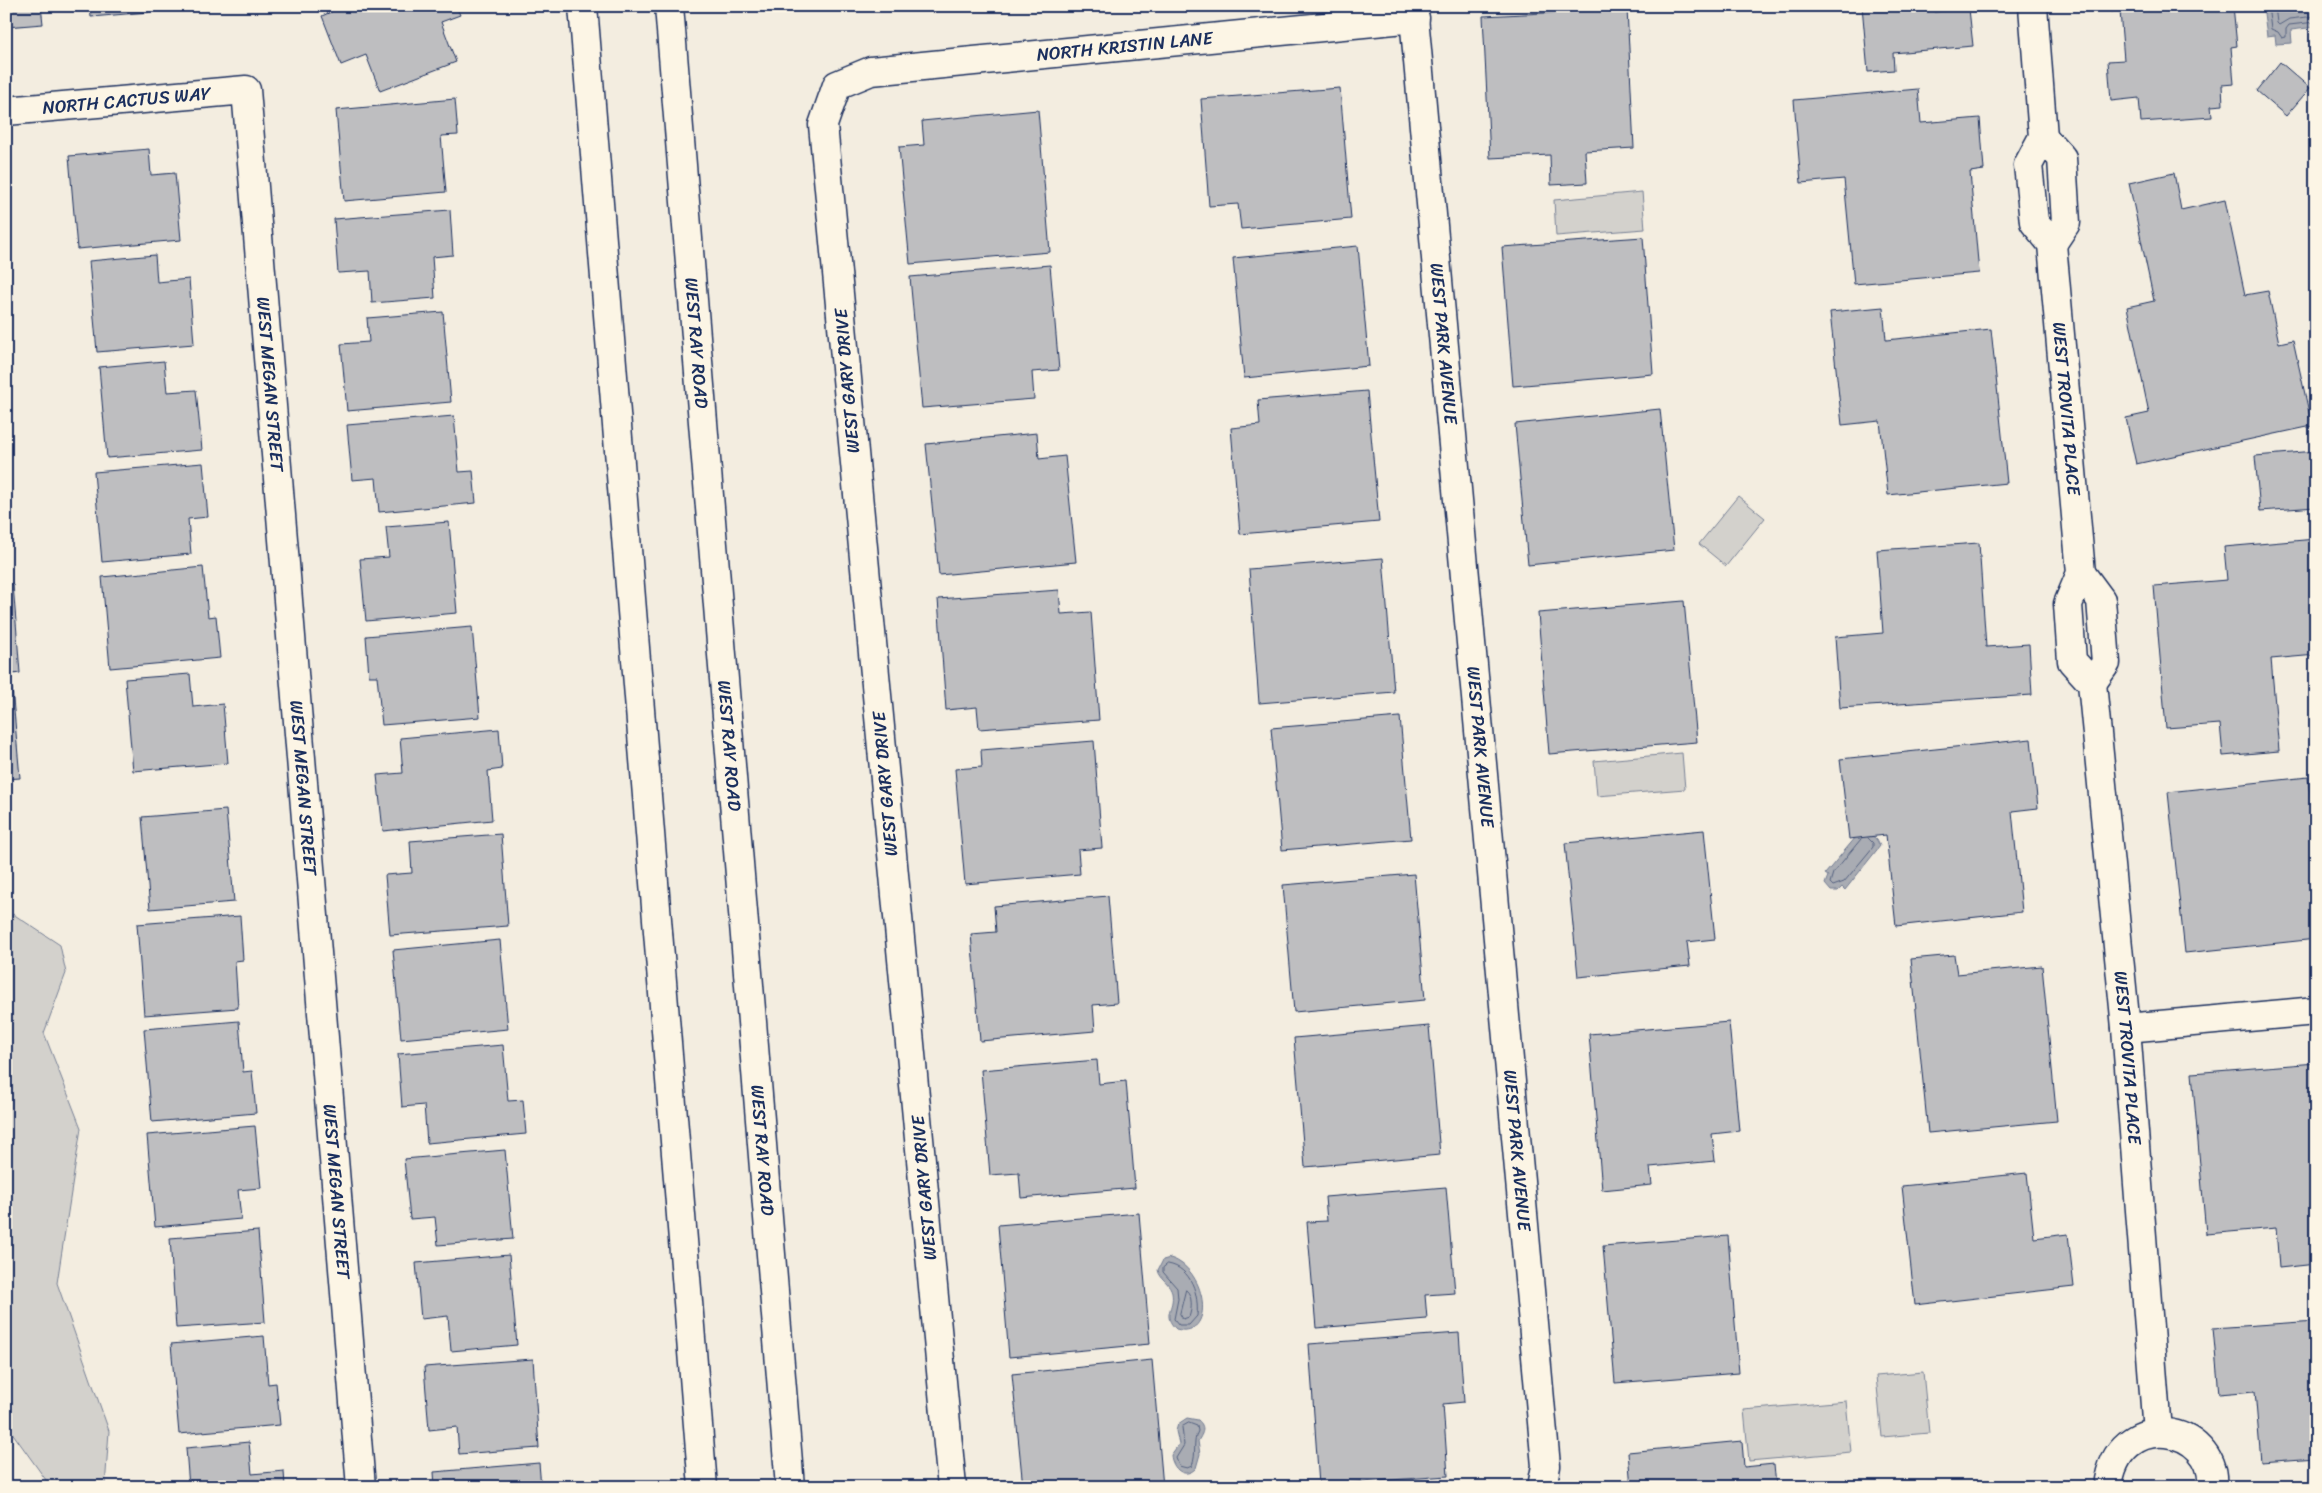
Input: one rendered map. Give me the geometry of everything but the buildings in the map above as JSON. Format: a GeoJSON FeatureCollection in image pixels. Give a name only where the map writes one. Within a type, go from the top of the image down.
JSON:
{"type":"FeatureCollection","features":[{"type":"Feature","properties":{"kind":"street"},"geometry":{"type":"LineString","coordinates":[[582,6],[703,1487]]}},
{"type":"Feature","properties":{"kind":"street","name":"WEST RAY ROAD"},"geometry":{"type":"LineString","coordinates":[[668,6],[790,1487]]}},
{"type":"Feature","properties":{"kind":"street","name":"WEST TROVITA PLACE"},"geometry":{"type":"LineString","coordinates":[[2033,6],[2043,137],[2062,158],[2066,223],[2052,244],[2081,573],[2068,604],[2072,661],[2092,683],[2126,1028],[2157,1432]]}},
{"type":"Feature","properties":{"kind":"street","name":"NORTH KRISTIN LANE"},"geometry":{"type":"LineString","coordinates":[[837,84],[871,71],[1414,12]]}},
{"type":"Feature","properties":{"kind":"street","name":"WEST PARK AVENUE"},"geometry":{"type":"LineString","coordinates":[[1414,12],[1546,1466],[1542,1487]]}},
{"type":"Feature","properties":{"kind":"street","name":"WEST GARY DRIVE"},"geometry":{"type":"LineString","coordinates":[[837,84],[823,125],[952,1487]]}},
{"type":"Feature","properties":{"kind":"street","name":"NORTH CACTUS WAY"},"geometry":{"type":"LineString","coordinates":[[6,111],[246,90]]}},
{"type":"Feature","properties":{"kind":"street","name":"WEST MEGAN STREET"},"geometry":{"type":"LineString","coordinates":[[246,90],[361,1487]]}},
{"type":"Feature","properties":{"kind":"street"},"geometry":{"type":"LineString","coordinates":[[2126,1028],[2316,1011]]}},
{"type":"Feature","properties":{"kind":"street"},"geometry":{"type":"LineString","coordinates":[[2108,1487],[2110,1470],[2116,1456],[2128,1443],[2142,1435],[2157,1432],[2174,1434],[2189,1441],[2201,1452],[2209,1466],[2212,1487]]}},
{"type":"Feature","properties":{"kind":"shaded area"},"geometry":{"type":"Polygon","coordinates":[[[1642,192],[1645,229],[1556,236],[1554,200],[1642,192]]]}},
{"type":"Feature","properties":{"kind":"shaded area"},"geometry":{"type":"Polygon","coordinates":[[[1738,496],[1765,518],[1726,566],[1699,544],[1738,496]]]}},
{"type":"Feature","properties":{"kind":"shaded area"},"geometry":{"type":"Polygon","coordinates":[[[1682,753],[1685,789],[1597,796],[1594,761],[1682,753]]]}},
{"type":"Feature","properties":{"kind":"shaded area"},"geometry":{"type":"Polygon","coordinates":[[[13,914],[60,945],[66,973],[44,1033],[81,1128],[57,1283],[109,1431],[105,1487],[51,1487],[6,1424],[6,937],[13,914]]]}},
{"type":"Feature","properties":{"kind":"shaded area"},"geometry":{"type":"Polygon","coordinates":[[[1923,1372],[1929,1433],[1882,1437],[1876,1376],[1923,1372]]]}},
{"type":"Feature","properties":{"kind":"shaded area"},"geometry":{"type":"Polygon","coordinates":[[[1846,1401],[1851,1452],[1749,1461],[1744,1410],[1846,1401]]]}},
{"type":"Feature","properties":{"kind":"water"},"geometry":{"type":"Polygon","coordinates":[[[2263,6],[2316,6],[2316,27],[2291,30],[2292,43],[2276,44],[2275,35],[2267,36],[2263,6]]]}},
{"type":"Feature","properties":{"kind":"water"},"geometry":{"type":"Polygon","coordinates":[[[1866,830],[1877,840],[1880,846],[1845,890],[1842,887],[1838,891],[1831,891],[1825,884],[1828,876],[1825,874],[1861,831],[1866,830]]]}},
{"type":"Feature","properties":{"kind":"water"},"geometry":{"type":"Polygon","coordinates":[[[1170,1258],[1183,1264],[1199,1288],[1202,1314],[1198,1324],[1189,1330],[1176,1329],[1169,1319],[1172,1293],[1158,1270],[1163,1260],[1170,1258]]]}},
{"type":"Feature","properties":{"kind":"water"},"geometry":{"type":"Polygon","coordinates":[[[1187,1418],[1198,1420],[1203,1430],[1198,1441],[1200,1454],[1196,1468],[1188,1473],[1184,1473],[1176,1468],[1171,1455],[1179,1444],[1176,1431],[1178,1424],[1187,1418]]]}}]}
